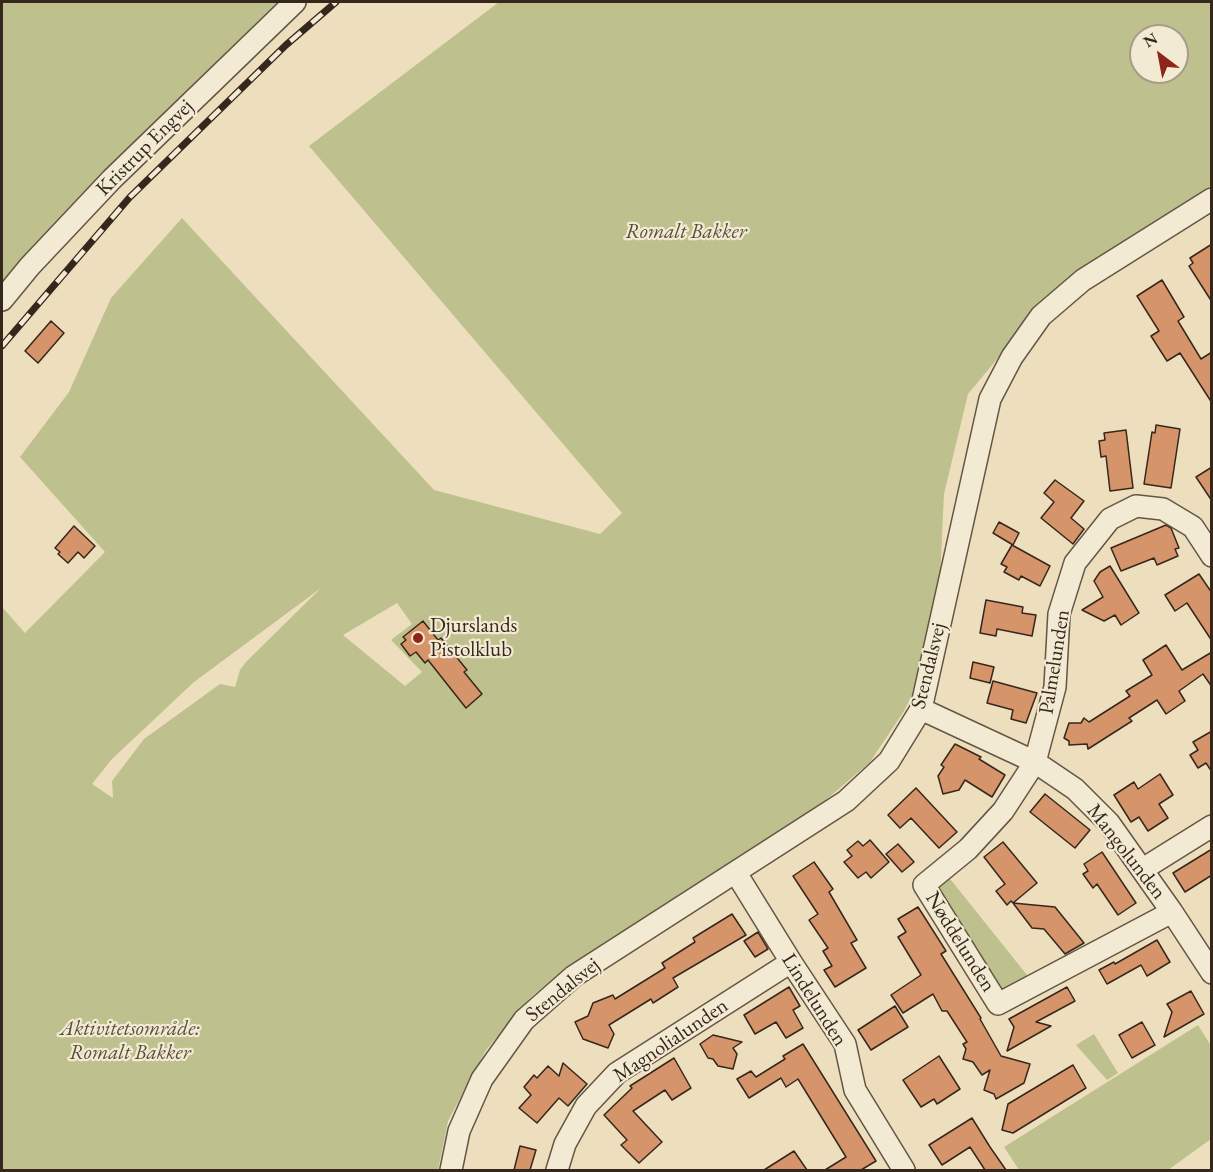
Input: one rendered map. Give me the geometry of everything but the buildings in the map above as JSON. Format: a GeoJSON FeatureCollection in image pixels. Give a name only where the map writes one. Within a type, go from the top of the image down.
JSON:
{"type":"FeatureCollection","features":[{"type":"Feature","properties":{"kind":"street","name":"Kristrup Engvej"},"geometry":{"type":"LineString","coordinates":[[2,300],[30,266],[112,179],[295,2]]}},
{"type":"Feature","properties":{"kind":"street","name":"Stendalsvej"},"geometry":{"type":"LineString","coordinates":[[451,1170],[459,1131],[482,1078],[524,1020],[574,976],[846,801],[889,761],[921,709],[990,399],[1012,357],[1041,316],[1083,280],[1210,204]]}},
{"type":"Feature","properties":{"kind":"street","name":"Palmelunden"},"geometry":{"type":"LineString","coordinates":[[1035,762],[1055,687],[1059,614],[1062,604],[1075,563],[1110,519],[1136,506],[1163,509],[1193,527],[1212,556]]}},
{"type":"Feature","properties":{"kind":"street","name":"Mangolunden"},"geometry":{"type":"LineString","coordinates":[[921,709],[1035,762],[1075,789],[1108,823],[1143,869],[1212,972]]}},
{"type":"Feature","properties":{"kind":"street","name":"Nøddelunden"},"geometry":{"type":"LineString","coordinates":[[1035,762],[1003,812],[968,849],[924,885],[998,1004],[1172,912]]}},
{"type":"Feature","properties":{"kind":"street"},"geometry":{"type":"LineString","coordinates":[[1143,869],[1212,826]]}},
{"type":"Feature","properties":{"kind":"street","name":"Lindelunden"},"geometry":{"type":"LineString","coordinates":[[736,873],[845,1044],[855,1090],[896,1168]]}},
{"type":"Feature","properties":{"kind":"street","name":"Magnolialunden"},"geometry":{"type":"LineString","coordinates":[[557,1170],[565,1144],[586,1106],[617,1073],[791,962]]}},
{"type":"Feature","properties":{"kind":"green space"},"geometry":{"type":"Polygon","coordinates":[[[2,2],[282,2],[2,286],[2,2]]]}},
{"type":"Feature","properties":{"kind":"green space"},"geometry":{"type":"Polygon","coordinates":[[[499,2],[1211,2],[1211,186],[1047,299],[968,394],[944,494],[940,579],[917,685],[904,711],[870,762],[806,817],[565,969],[531,997],[486,1050],[448,1121],[438,1170],[2,1170],[2,607],[25,633],[105,552],[20,457],[69,392],[111,298],[182,218],[434,490],[600,534],[622,513],[309,146],[499,2]],[[321,588],[194,682],[112,759],[92,784],[113,798],[112,781],[144,739],[220,684],[235,687],[240,670],[246,662],[321,588]],[[397,603],[343,635],[405,686],[422,672],[391,640],[412,624],[397,603]]]}},
{"type":"Feature","properties":{"kind":"green space"},"geometry":{"type":"Polygon","coordinates":[[[947,875],[1031,980],[998,993],[939,900],[938,884],[947,875]]]}},
{"type":"Feature","properties":{"kind":"green space"},"geometry":{"type":"Polygon","coordinates":[[[1198,1025],[1211,1046],[1211,1139],[1168,1170],[1019,1170],[1004,1147],[1198,1025]]]}},
{"type":"Feature","properties":{"kind":"green space"},"geometry":{"type":"Polygon","coordinates":[[[1094,1034],[1118,1073],[1107,1080],[1076,1045],[1094,1034]]]}},
{"type":"Feature","properties":{"kind":"railway"},"geometry":{"type":"LineString","coordinates":[[2,346],[130,197],[286,45],[336,2]]}},
{"type":"Feature","properties":{"kind":"place","name":"Djurslands Pistolklub"},"geometry":{"type":"Point","coordinates":[418,638]}},
{"type":"Feature","properties":{"kind":"park label","name":"Romalt Bakker"},"geometry":{"type":"Point","coordinates":[686,232]}},
{"type":"Feature","properties":{"kind":"park label","name":"Aktivitetsområde: Romalt Bakker"},"geometry":{"type":"Point","coordinates":[130,1041]}}]}
